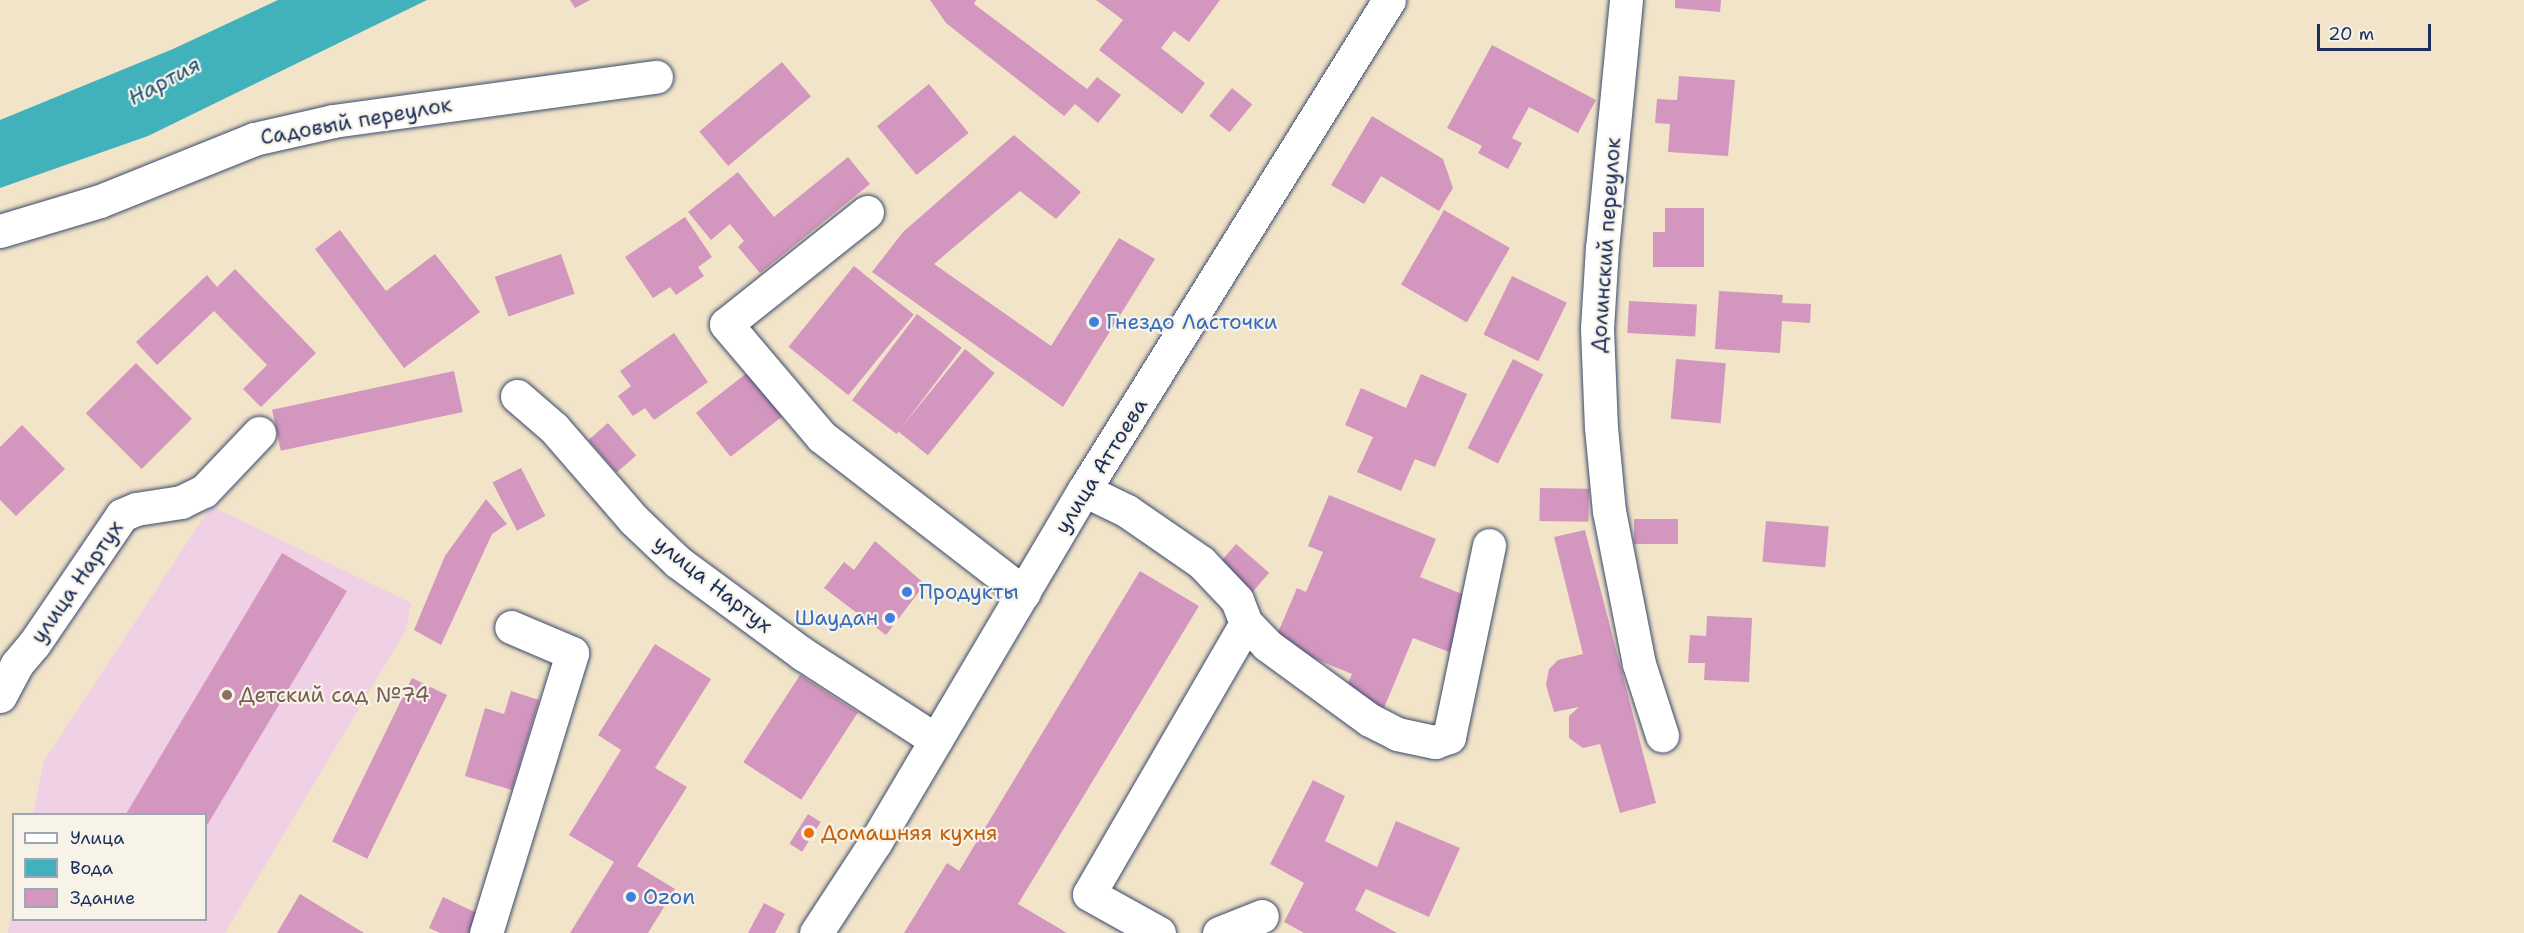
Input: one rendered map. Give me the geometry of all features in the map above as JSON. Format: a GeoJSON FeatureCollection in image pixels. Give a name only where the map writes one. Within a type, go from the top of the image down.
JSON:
{"type":"FeatureCollection","features":[{"type":"Feature","properties":{"kind":"street","name":"улица Аттоева"},"geometry":{"type":"LineString","coordinates":[[821,931],[1084,490],[1389,0]]}},
{"type":"Feature","properties":{"kind":"street","name":"Долинский переулок"},"geometry":{"type":"LineString","coordinates":[[1626,0],[1600,282],[1601,427],[1609,511],[1635,644],[1662,735]]}},
{"type":"Feature","properties":{"kind":"street","name":"Садовый переулок"},"geometry":{"type":"LineString","coordinates":[[0,231],[100,201],[254,139],[333,121],[656,77]]}},
{"type":"Feature","properties":{"kind":"street"},"geometry":{"type":"LineString","coordinates":[[867,212],[726,324],[822,436],[1024,593]]}},
{"type":"Feature","properties":{"kind":"street","name":"улица Нартух"},"geometry":{"type":"LineString","coordinates":[[517,396],[554,428],[619,504],[678,562],[804,654],[936,740]]}},
{"type":"Feature","properties":{"kind":"street","name":"улица Нартух"},"geometry":{"type":"LineString","coordinates":[[0,696],[17,664],[34,645],[122,515],[136,509],[181,502],[204,491],[259,433]]}},
{"type":"Feature","properties":{"kind":"street"},"geometry":{"type":"LineString","coordinates":[[1084,490],[1127,511],[1201,562],[1237,600],[1246,623],[1267,645],[1370,720],[1397,734],[1435,742],[1449,737],[1489,545]]}},
{"type":"Feature","properties":{"kind":"street"},"geometry":{"type":"LineString","coordinates":[[1158,933],[1089,894],[1246,623]]}},
{"type":"Feature","properties":{"kind":"street"},"geometry":{"type":"LineString","coordinates":[[486,933],[572,653],[511,627]]}},
{"type":"Feature","properties":{"kind":"street"},"geometry":{"type":"LineString","coordinates":[[1219,933],[1262,916]]}},
{"type":"Feature","properties":{"kind":"shaded area","name":"Детский сад №74"},"geometry":{"type":"Polygon","coordinates":[[[211,506],[411,603],[406,630],[225,933],[8,933],[12,911],[12,921],[207,921],[207,813],[33,813],[44,761],[211,506]]]}},
{"type":"Feature","properties":{"kind":"water","name":"Нартия"},"geometry":{"type":"Polygon","coordinates":[[[278,0],[427,0],[148,136],[0,188],[0,120],[173,49],[278,0]]]}},
{"type":"Feature","properties":{"kind":"building"},"geometry":{"type":"Polygon","coordinates":[[[570,0],[590,0],[575,8],[570,0]]]}},
{"type":"Feature","properties":{"kind":"building"},"geometry":{"type":"Polygon","coordinates":[[[930,0],[976,0],[974,4],[1087,89],[1097,77],[1121,95],[1098,123],[1075,104],[1064,116],[946,23],[930,0]]]}},
{"type":"Feature","properties":{"kind":"building"},"geometry":{"type":"Polygon","coordinates":[[[1096,0],[1220,0],[1189,42],[1174,31],[1161,48],[1205,83],[1182,114],[1099,50],[1123,20],[1096,0]]]}},
{"type":"Feature","properties":{"kind":"building"},"geometry":{"type":"Polygon","coordinates":[[[1675,0],[1721,0],[1720,12],[1675,8],[1675,0]]]}},
{"type":"Feature","properties":{"kind":"building"},"geometry":{"type":"Polygon","coordinates":[[[1492,45],[1596,100],[1578,133],[1529,107],[1512,138],[1522,143],[1508,169],[1478,153],[1482,146],[1447,128],[1492,45]]]}},
{"type":"Feature","properties":{"kind":"building"},"geometry":{"type":"Polygon","coordinates":[[[782,62],[811,96],[728,166],[699,131],[782,62]]]}},
{"type":"Feature","properties":{"kind":"building"},"geometry":{"type":"Polygon","coordinates":[[[1679,76],[1735,80],[1728,156],[1668,152],[1670,124],[1655,123],[1657,99],[1677,100],[1679,76]]]}},
{"type":"Feature","properties":{"kind":"building"},"geometry":{"type":"Polygon","coordinates":[[[929,84],[969,133],[917,175],[877,126],[929,84]]]}},
{"type":"Feature","properties":{"kind":"building"},"geometry":{"type":"Polygon","coordinates":[[[1232,88],[1252,104],[1230,132],[1209,116],[1232,88]]]}},
{"type":"Feature","properties":{"kind":"building"},"geometry":{"type":"Polygon","coordinates":[[[1372,116],[1443,159],[1453,188],[1439,211],[1381,176],[1364,204],[1331,185],[1372,116]]]}},
{"type":"Feature","properties":{"kind":"building"},"geometry":{"type":"Polygon","coordinates":[[[1014,135],[1081,192],[1056,219],[1020,191],[934,264],[1051,346],[1119,238],[1155,259],[1063,407],[872,272],[903,232],[1014,135]]]}},
{"type":"Feature","properties":{"kind":"building"},"geometry":{"type":"Polygon","coordinates":[[[848,157],[870,184],[760,273],[738,247],[744,241],[730,224],[711,240],[688,212],[738,172],[774,217],[848,157]]]}},
{"type":"Feature","properties":{"kind":"building"},"geometry":{"type":"Polygon","coordinates":[[[1665,208],[1704,208],[1704,267],[1653,267],[1653,232],[1665,232],[1665,208]]]}},
{"type":"Feature","properties":{"kind":"building"},"geometry":{"type":"Polygon","coordinates":[[[1444,210],[1510,248],[1467,322],[1401,284],[1444,210]]]}},
{"type":"Feature","properties":{"kind":"building"},"geometry":{"type":"Polygon","coordinates":[[[685,217],[712,257],[698,267],[704,276],[676,295],[670,287],[653,298],[625,257],[685,217]]]}},
{"type":"Feature","properties":{"kind":"building"},"geometry":{"type":"Polygon","coordinates":[[[340,230],[386,291],[435,254],[480,312],[404,368],[315,249],[340,230]]]}},
{"type":"Feature","properties":{"kind":"building"},"geometry":{"type":"Polygon","coordinates":[[[561,254],[575,294],[508,317],[495,277],[561,254]]]}},
{"type":"Feature","properties":{"kind":"building"},"geometry":{"type":"Polygon","coordinates":[[[854,266],[914,314],[848,395],[789,347],[854,266]]]}},
{"type":"Feature","properties":{"kind":"building"},"geometry":{"type":"Polygon","coordinates":[[[235,269],[316,353],[261,407],[243,389],[267,365],[214,311],[157,365],[136,342],[207,275],[217,287],[235,269]]]}},
{"type":"Feature","properties":{"kind":"building"},"geometry":{"type":"Polygon","coordinates":[[[1512,276],[1567,303],[1538,361],[1484,334],[1512,276]]]}},
{"type":"Feature","properties":{"kind":"building"},"geometry":{"type":"Polygon","coordinates":[[[1719,291],[1783,295],[1782,303],[1811,304],[1810,323],[1782,321],[1780,353],[1715,349],[1719,291]]]}},
{"type":"Feature","properties":{"kind":"building"},"geometry":{"type":"Polygon","coordinates":[[[1629,301],[1697,305],[1695,337],[1627,333],[1629,301]]]}},
{"type":"Feature","properties":{"kind":"building"},"geometry":{"type":"Polygon","coordinates":[[[917,314],[962,348],[897,434],[852,400],[917,314]]]}},
{"type":"Feature","properties":{"kind":"building"},"geometry":{"type":"Polygon","coordinates":[[[674,333],[708,382],[654,420],[645,408],[633,416],[618,396],[631,386],[620,371],[674,333]]]}},
{"type":"Feature","properties":{"kind":"building"},"geometry":{"type":"Polygon","coordinates":[[[965,349],[995,373],[928,455],[898,431],[965,349]]]}},
{"type":"Feature","properties":{"kind":"building"},"geometry":{"type":"Polygon","coordinates":[[[1513,359],[1543,374],[1498,464],[1468,448],[1513,359]]]}},
{"type":"Feature","properties":{"kind":"building"},"geometry":{"type":"Polygon","coordinates":[[[1676,359],[1726,363],[1721,423],[1671,419],[1676,359]]]}},
{"type":"Feature","properties":{"kind":"building"},"geometry":{"type":"Polygon","coordinates":[[[136,363],[192,419],[142,469],[86,413],[136,363]]]}},
{"type":"Feature","properties":{"kind":"building"},"geometry":{"type":"Polygon","coordinates":[[[752,369],[786,413],[731,457],[696,413],[752,369]]]}},
{"type":"Feature","properties":{"kind":"building"},"geometry":{"type":"Polygon","coordinates":[[[454,371],[463,412],[281,451],[272,410],[454,371]]]}},
{"type":"Feature","properties":{"kind":"building"},"geometry":{"type":"Polygon","coordinates":[[[1421,374],[1467,394],[1435,467],[1415,459],[1401,491],[1357,472],[1373,437],[1345,425],[1361,388],[1406,408],[1421,374]]]}},
{"type":"Feature","properties":{"kind":"building"},"geometry":{"type":"Polygon","coordinates":[[[608,423],[636,455],[617,473],[588,440],[608,423]]]}},
{"type":"Feature","properties":{"kind":"building"},"geometry":{"type":"Polygon","coordinates":[[[22,425],[65,469],[16,516],[0,500],[0,447],[22,425]]]}},
{"type":"Feature","properties":{"kind":"building"},"geometry":{"type":"Polygon","coordinates":[[[521,468],[546,516],[517,531],[492,483],[521,468]]]}},
{"type":"Feature","properties":{"kind":"building"},"geometry":{"type":"Polygon","coordinates":[[[1540,488],[1589,489],[1588,522],[1539,521],[1540,488]]]}},
{"type":"Feature","properties":{"kind":"building"},"geometry":{"type":"Polygon","coordinates":[[[1329,495],[1436,539],[1420,577],[1472,598],[1449,652],[1413,638],[1384,708],[1344,692],[1352,674],[1274,642],[1297,588],[1306,592],[1323,552],[1308,546],[1329,495]]]}},
{"type":"Feature","properties":{"kind":"building"},"geometry":{"type":"Polygon","coordinates":[[[486,499],[507,524],[492,534],[441,645],[414,630],[445,556],[486,499]]]}},
{"type":"Feature","properties":{"kind":"building"},"geometry":{"type":"Polygon","coordinates":[[[1634,519],[1678,519],[1678,544],[1634,544],[1634,519]]]}},
{"type":"Feature","properties":{"kind":"building"},"geometry":{"type":"Polygon","coordinates":[[[1766,521],[1829,526],[1825,567],[1762,562],[1766,521]]]}},
{"type":"Feature","properties":{"kind":"building"},"geometry":{"type":"Polygon","coordinates":[[[1585,530],[1656,803],[1620,813],[1600,744],[1583,748],[1569,738],[1569,716],[1579,707],[1554,712],[1546,685],[1549,669],[1558,660],[1583,654],[1554,537],[1585,530]]]}},
{"type":"Feature","properties":{"kind":"building"},"geometry":{"type":"Polygon","coordinates":[[[875,541],[925,584],[886,635],[824,588],[844,562],[854,570],[875,541]]]}},
{"type":"Feature","properties":{"kind":"building"},"geometry":{"type":"Polygon","coordinates":[[[1236,544],[1269,573],[1251,594],[1218,565],[1236,544]]]}},
{"type":"Feature","properties":{"kind":"building"},"geometry":{"type":"Polygon","coordinates":[[[282,553],[347,591],[207,825],[207,813],[127,813],[282,553]]]}},
{"type":"Feature","properties":{"kind":"building"},"geometry":{"type":"Polygon","coordinates":[[[1140,571],[1199,606],[1018,904],[1067,933],[904,933],[947,863],[959,871],[1140,571]]]}},
{"type":"Feature","properties":{"kind":"building"},"geometry":{"type":"Polygon","coordinates":[[[1707,616],[1752,618],[1749,682],[1704,680],[1705,663],[1688,663],[1690,635],[1706,636],[1707,616]]]}},
{"type":"Feature","properties":{"kind":"building"},"geometry":{"type":"Polygon","coordinates":[[[655,644],[711,679],[655,768],[687,787],[637,866],[675,889],[648,933],[570,933],[614,862],[569,835],[621,750],[598,735],[655,644]]]}},
{"type":"Feature","properties":{"kind":"building"},"geometry":{"type":"Polygon","coordinates":[[[800,675],[858,713],[801,800],[743,762],[800,675]]]}},
{"type":"Feature","properties":{"kind":"building"},"geometry":{"type":"Polygon","coordinates":[[[412,678],[447,695],[367,859],[332,842],[412,678]]]}},
{"type":"Feature","properties":{"kind":"building"},"geometry":{"type":"Polygon","coordinates":[[[511,691],[539,700],[512,790],[465,776],[485,708],[504,714],[511,691]]]}},
{"type":"Feature","properties":{"kind":"building"},"geometry":{"type":"Polygon","coordinates":[[[1313,780],[1345,796],[1325,841],[1377,867],[1396,821],[1460,848],[1429,917],[1366,889],[1355,910],[1397,933],[1304,933],[1284,922],[1304,883],[1270,864],[1313,780]]]}},
{"type":"Feature","properties":{"kind":"building"},"geometry":{"type":"Polygon","coordinates":[[[808,814],[821,822],[802,852],[789,844],[808,814]]]}},
{"type":"Feature","properties":{"kind":"building"},"geometry":{"type":"Polygon","coordinates":[[[300,894],[364,933],[277,933],[300,894]]]}},
{"type":"Feature","properties":{"kind":"building"},"geometry":{"type":"Polygon","coordinates":[[[443,897],[483,916],[475,933],[440,933],[429,928],[443,897]]]}},
{"type":"Feature","properties":{"kind":"building"},"geometry":{"type":"Polygon","coordinates":[[[764,903],[785,914],[775,933],[748,933],[764,903]]]}},
{"type":"Feature","properties":{"kind":"place","name":"Гнездо Ласточки"},"geometry":{"type":"Point","coordinates":[1094,322]}},
{"type":"Feature","properties":{"kind":"place","name":"Продукты"},"geometry":{"type":"Point","coordinates":[907,592]}},
{"type":"Feature","properties":{"kind":"place","name":"Шаудан"},"geometry":{"type":"Point","coordinates":[890,618]}},
{"type":"Feature","properties":{"kind":"place","name":"Детский сад №74"},"geometry":{"type":"Point","coordinates":[227,695]}},
{"type":"Feature","properties":{"kind":"place","name":"Домашняя кухня"},"geometry":{"type":"Point","coordinates":[809,833]}},
{"type":"Feature","properties":{"kind":"place","name":"Ozon"},"geometry":{"type":"Point","coordinates":[631,897]}}]}
